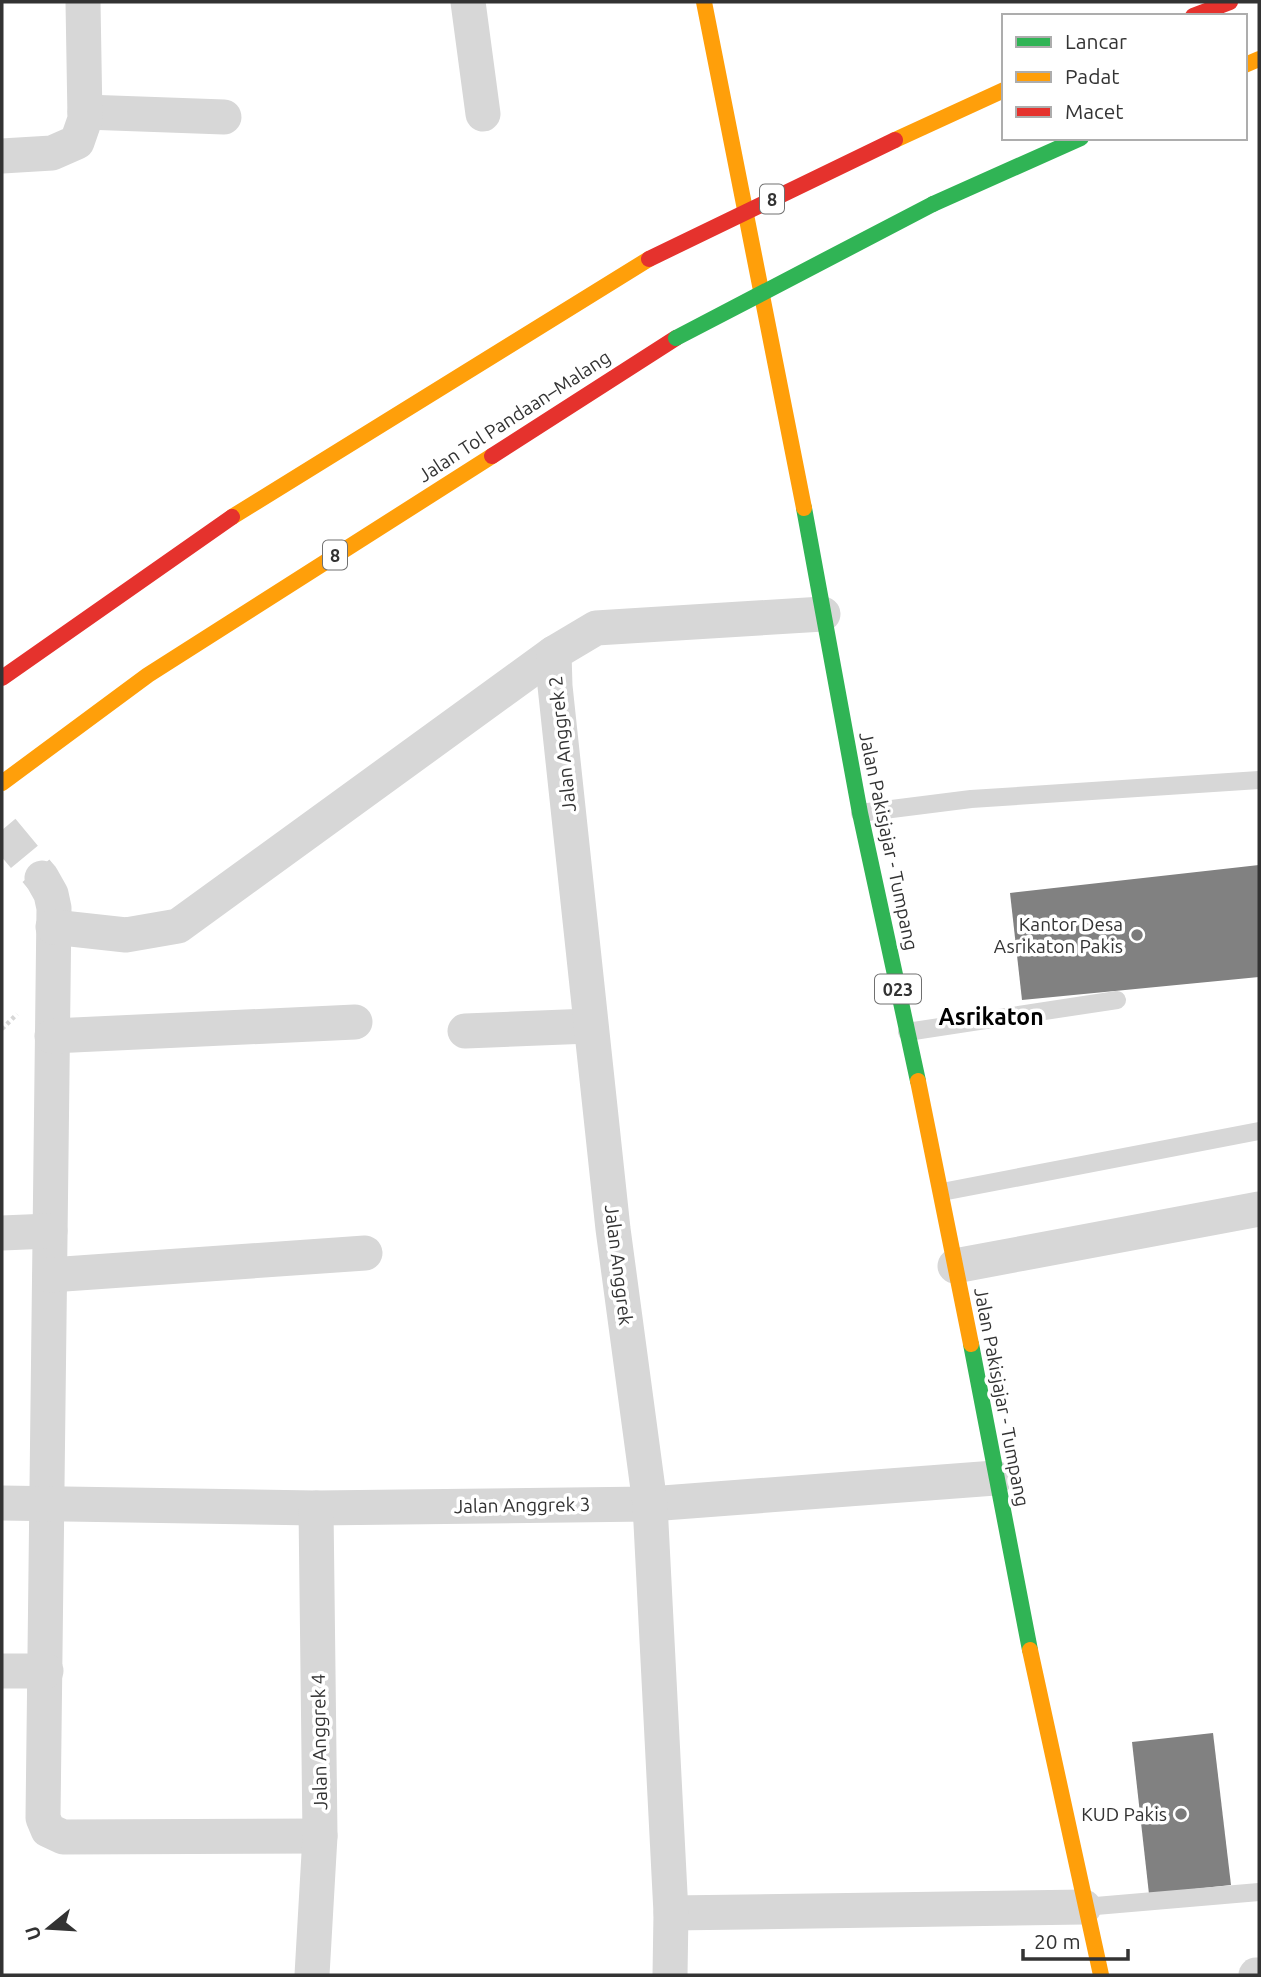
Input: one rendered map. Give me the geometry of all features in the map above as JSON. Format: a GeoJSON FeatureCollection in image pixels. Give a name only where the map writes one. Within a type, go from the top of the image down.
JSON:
{"type":"FeatureCollection","features":[{"type":"Feature","properties":{"kind":"main road","name":"Jalan Pakisjajar - Tumpang"},"geometry":{"type":"LineString","coordinates":[[704,2],[794,452],[860,813],[942,1192],[995,1478],[1084,1907],[1101,1975]]}},
{"type":"Feature","properties":{"kind":"main road"},"geometry":{"type":"LineString","coordinates":[[1198,14],[1230,2]]}},
{"type":"Feature","properties":{"kind":"main road","name":"8"},"geometry":{"type":"LineString","coordinates":[[2,678],[214,528],[649,259],[1002,91]]}},
{"type":"Feature","properties":{"kind":"main road","name":"Jalan Tol Pandaan–Malang"},"geometry":{"type":"LineString","coordinates":[[2,783],[66,732],[148,675],[676,338],[933,204],[1077,140]]}},
{"type":"Feature","properties":{"kind":"street"},"geometry":{"type":"LineString","coordinates":[[2,156],[52,153],[77,142],[85,112],[83,2]]}},
{"type":"Feature","properties":{"kind":"street"},"geometry":{"type":"LineString","coordinates":[[468,2],[483,114]]}},
{"type":"Feature","properties":{"kind":"street"},"geometry":{"type":"LineString","coordinates":[[85,112],[224,117]]}},
{"type":"Feature","properties":{"kind":"street","name":"Jalan Anggrek 2"},"geometry":{"type":"LineString","coordinates":[[590,1026],[554,653],[596,628],[822,614]]}},
{"type":"Feature","properties":{"kind":"street"},"geometry":{"type":"LineString","coordinates":[[53,927],[126,934],[178,926],[554,653]]}},
{"type":"Feature","properties":{"kind":"street"},"geometry":{"type":"LineString","coordinates":[[42,878],[51,894],[53,927],[43,1818],[48,1830],[63,1837],[320,1836]]}},
{"type":"Feature","properties":{"kind":"street"},"geometry":{"type":"LineString","coordinates":[[52,1036],[355,1022]]}},
{"type":"Feature","properties":{"kind":"street"},"geometry":{"type":"LineString","coordinates":[[466,1031],[590,1026]]}},
{"type":"Feature","properties":{"kind":"street","name":"Jalan Anggrek"},"geometry":{"type":"LineString","coordinates":[[590,1026],[650,1504],[671,1913],[670,1975]]}},
{"type":"Feature","properties":{"kind":"street"},"geometry":{"type":"LineString","coordinates":[[955,1266],[1259,1209]]}},
{"type":"Feature","properties":{"kind":"street"},"geometry":{"type":"LineString","coordinates":[[2,1233],[50,1231]]}},
{"type":"Feature","properties":{"kind":"street"},"geometry":{"type":"LineString","coordinates":[[50,1275],[365,1253]]}},
{"type":"Feature","properties":{"kind":"street","name":"Jalan Anggrek 3"},"geometry":{"type":"LineString","coordinates":[[2,1503],[316,1508],[650,1504],[995,1478]]}},
{"type":"Feature","properties":{"kind":"street","name":"Jalan Anggrek 4"},"geometry":{"type":"LineString","coordinates":[[312,1975],[320,1836],[316,1508]]}},
{"type":"Feature","properties":{"kind":"street"},"geometry":{"type":"LineString","coordinates":[[2,1671],[46,1671]]}},
{"type":"Feature","properties":{"kind":"street"},"geometry":{"type":"LineString","coordinates":[[671,1913],[1084,1907]]}},
{"type":"Feature","properties":{"kind":"lane"},"geometry":{"type":"LineString","coordinates":[[860,813],[971,799],[1259,780]]}},
{"type":"Feature","properties":{"kind":"lane"},"geometry":{"type":"LineString","coordinates":[[907,1032],[1118,1000]]}},
{"type":"Feature","properties":{"kind":"lane"},"geometry":{"type":"LineString","coordinates":[[942,1192],[1259,1131]]}},
{"type":"Feature","properties":{"kind":"lane"},"geometry":{"type":"LineString","coordinates":[[1084,1907],[1259,1892]]}},
{"type":"Feature","properties":{"kind":"building","name":"Kantor Desa Asrikaton Pakis"},"geometry":{"type":"Polygon","coordinates":[[[1259,865],[1259,977],[1022,1000],[1010,893],[1259,865]]]}},
{"type":"Feature","properties":{"kind":"building","name":"KUD Pakis"},"geometry":{"type":"Polygon","coordinates":[[[1213,1733],[1231,1885],[1149,1894],[1132,1742],[1213,1733]]]}},
{"type":"Feature","properties":{"kind":"tunnel"},"geometry":{"type":"LineString","coordinates":[[2,830],[42,878]]}},
{"type":"Feature","properties":{"kind":"traffic: fast"},"geometry":{"type":"LineString","coordinates":[[933,204],[1077,140]]}},
{"type":"Feature","properties":{"kind":"traffic: fast"},"geometry":{"type":"LineString","coordinates":[[676,338],[933,204]]}},
{"type":"Feature","properties":{"kind":"traffic: fast"},"geometry":{"type":"LineString","coordinates":[[804,508],[860,813],[918,1081]]}},
{"type":"Feature","properties":{"kind":"traffic: fast"},"geometry":{"type":"LineString","coordinates":[[971,1344],[1030,1650]]}},
{"type":"Feature","properties":{"kind":"traffic: slow"},"geometry":{"type":"LineString","coordinates":[[704,2],[804,508]]}},
{"type":"Feature","properties":{"kind":"traffic: slow"},"geometry":{"type":"LineString","coordinates":[[1247,64],[1259,59]]}},
{"type":"Feature","properties":{"kind":"traffic: slow"},"geometry":{"type":"LineString","coordinates":[[895,140],[1002,91]]}},
{"type":"Feature","properties":{"kind":"traffic: slow"},"geometry":{"type":"LineString","coordinates":[[232,517],[649,259]]}},
{"type":"Feature","properties":{"kind":"traffic: slow"},"geometry":{"type":"LineString","coordinates":[[2,783],[148,675],[492,456]]}},
{"type":"Feature","properties":{"kind":"traffic: slow"},"geometry":{"type":"LineString","coordinates":[[918,1081],[971,1344]]}},
{"type":"Feature","properties":{"kind":"traffic: slow"},"geometry":{"type":"LineString","coordinates":[[1030,1650],[1101,1975]]}},
{"type":"Feature","properties":{"kind":"traffic: jam"},"geometry":{"type":"LineString","coordinates":[[1198,14],[1230,2]]}},
{"type":"Feature","properties":{"kind":"traffic: jam"},"geometry":{"type":"LineString","coordinates":[[649,259],[895,140]]}},
{"type":"Feature","properties":{"kind":"traffic: jam"},"geometry":{"type":"LineString","coordinates":[[492,456],[676,338]]}},
{"type":"Feature","properties":{"kind":"traffic: jam"},"geometry":{"type":"LineString","coordinates":[[2,678],[232,517]]}},
{"type":"Feature","properties":{"kind":"place","name":"Kantor Desa Asrikaton Pakis"},"geometry":{"type":"Point","coordinates":[1137,935]}},
{"type":"Feature","properties":{"kind":"place","name":"KUD Pakis"},"geometry":{"type":"Point","coordinates":[1181,1814]}},
{"type":"Feature","properties":{"kind":"district","name":"Asrikaton"},"geometry":{"type":"Point","coordinates":[991,1016]}}]}
